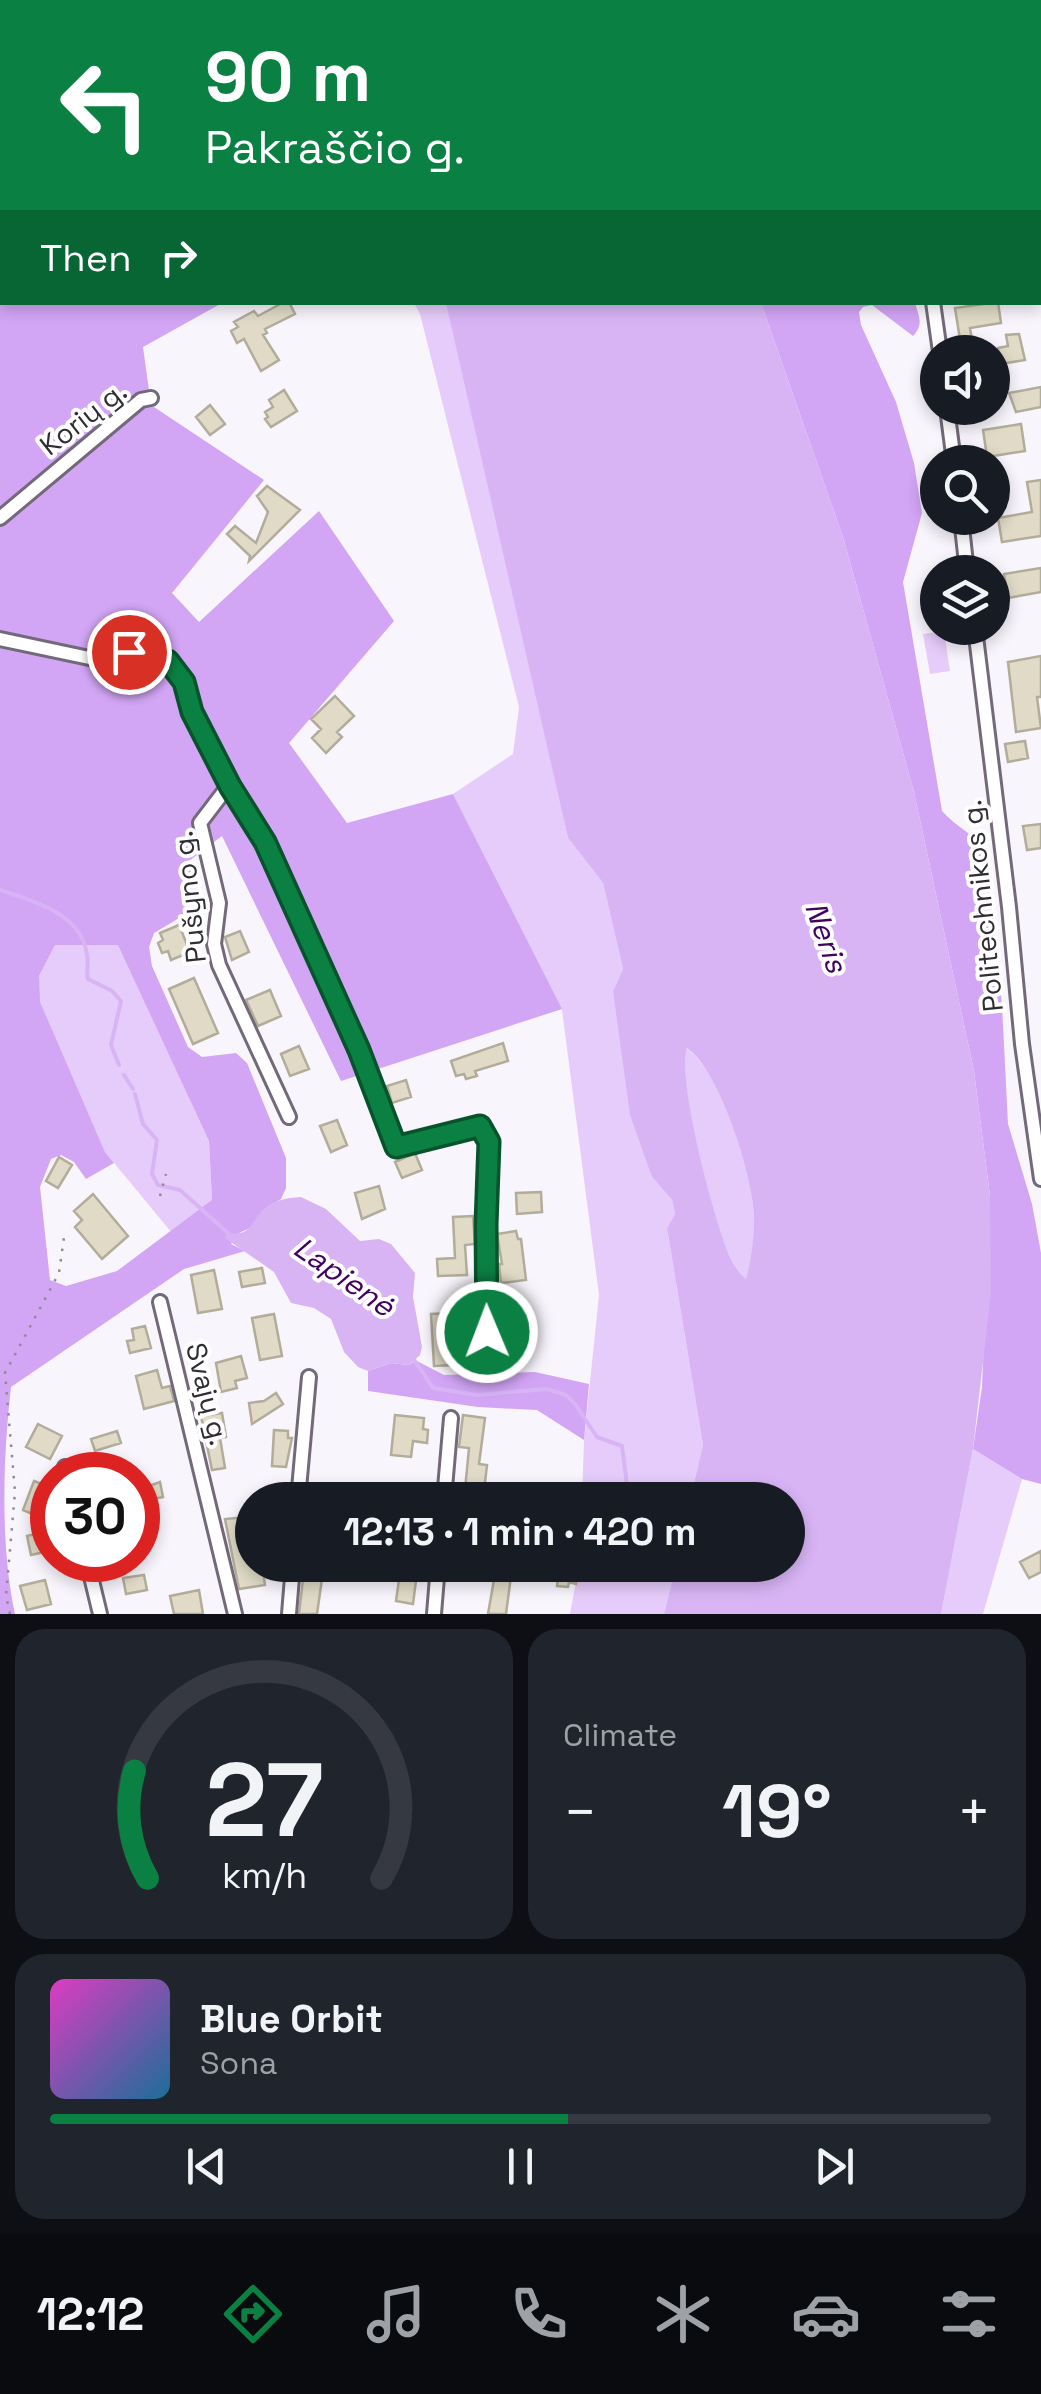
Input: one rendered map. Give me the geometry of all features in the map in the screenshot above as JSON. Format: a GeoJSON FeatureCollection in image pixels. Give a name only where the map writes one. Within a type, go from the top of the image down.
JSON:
{"type":"FeatureCollection","features":[{"type":"Feature","properties":{"kind":"street"},"geometry":{"type":"LineString","coordinates":[[934,305],[938,335]]}},
{"type":"Feature","properties":{"kind":"street","name":"Korių g."},"geometry":{"type":"LineString","coordinates":[[0,518],[141,400],[151,398]]}},
{"type":"Feature","properties":{"kind":"street"},"geometry":{"type":"LineString","coordinates":[[0,639],[94,660],[129,652],[168,661],[184,682],[192,712],[230,786],[265,842],[359,1050],[396,1147],[480,1126],[489,1142],[488,1369]]}},
{"type":"Feature","properties":{"kind":"street","name":"Politechnikos g."},"geometry":{"type":"LineString","coordinates":[[976,645],[1041,1179]]}},
{"type":"Feature","properties":{"kind":"street","name":"Pušyno g."},"geometry":{"type":"LineString","coordinates":[[230,786],[200,823],[219,903],[214,944],[219,965],[289,1116]]}},
{"type":"Feature","properties":{"kind":"street","name":"Svajų g."},"geometry":{"type":"LineString","coordinates":[[160,1302],[235,1614]]}},
{"type":"Feature","properties":{"kind":"street"},"geometry":{"type":"LineString","coordinates":[[300,1482],[309,1377]]}},
{"type":"Feature","properties":{"kind":"street"},"geometry":{"type":"LineString","coordinates":[[446,1482],[451,1418]]}},
{"type":"Feature","properties":{"kind":"street"},"geometry":{"type":"LineString","coordinates":[[92,1582],[100,1614]]}},
{"type":"Feature","properties":{"kind":"street"},"geometry":{"type":"LineString","coordinates":[[288,1614],[291,1582]]}},
{"type":"Feature","properties":{"kind":"street"},"geometry":{"type":"LineString","coordinates":[[434,1614],[437,1582]]}},
{"type":"Feature","properties":{"kind":"path"},"geometry":{"type":"LineString","coordinates":[[160,1196],[166,1174]]}},
{"type":"Feature","properties":{"kind":"path"},"geometry":{"type":"LineString","coordinates":[[10,1614],[6,1582],[16,1492],[5,1373],[59,1273],[64,1238]]}},
{"type":"Feature","properties":{"kind":"shaded area"},"geometry":{"type":"Polygon","coordinates":[[[0,305],[218,305],[143,347],[151,405],[264,480],[172,593],[199,622],[319,511],[394,621],[289,743],[347,823],[453,794],[562,1009],[341,1081],[222,836],[189,861],[198,884],[198,903],[154,933],[149,947],[152,966],[188,1047],[202,1057],[236,1053],[247,1063],[286,1158],[286,1188],[281,1199],[262,1211],[254,1226],[237,1234],[231,1244],[245,1251],[184,1269],[11,1387],[4,1501],[15,1614],[0,1614],[0,305]],[[55,945],[39,976],[40,1002],[105,1152],[114,1163],[86,1179],[74,1162],[61,1155],[51,1159],[40,1187],[50,1280],[66,1286],[117,1271],[212,1200],[209,1141],[118,945],[55,945]]]}},
{"type":"Feature","properties":{"kind":"shaded area"},"geometry":{"type":"Polygon","coordinates":[[[415,305],[447,305],[454,327],[568,838],[603,883],[623,969],[613,991],[652,1177],[672,1200],[675,1214],[667,1228],[703,1445],[694,1482],[583,1482],[599,1295],[562,1010],[453,794],[513,754],[519,707],[415,305]]]}},
{"type":"Feature","properties":{"kind":"shaded area"},"geometry":{"type":"Polygon","coordinates":[[[762,305],[872,305],[859,312],[861,325],[896,402],[914,463],[920,520],[903,582],[942,811],[986,850],[1002,1005],[1008,1124],[1032,1204],[1041,1253],[1041,1484],[1022,1479],[973,1449],[982,1387],[990,1196],[974,1071],[914,792],[843,537],[762,305]]]}},
{"type":"Feature","properties":{"kind":"shaded area"},"geometry":{"type":"Polygon","coordinates":[[[872,305],[916,305],[919,328],[913,336],[872,305]]]}},
{"type":"Feature","properties":{"kind":"shaded area"},"geometry":{"type":"Polygon","coordinates":[[[925,645],[946,645],[950,671],[930,674],[925,645]]]}},
{"type":"Feature","properties":{"kind":"shaded area"},"geometry":{"type":"Polygon","coordinates":[[[55,945],[119,945],[209,1141],[212,1201],[172,1233],[105,1152],[39,1002],[39,976],[55,945]]]}},
{"type":"Feature","properties":{"kind":"shaded area"},"geometry":{"type":"Polygon","coordinates":[[[687,1048],[713,1080],[734,1127],[749,1177],[754,1227],[746,1280],[724,1243],[707,1187],[687,1091],[687,1048]]]}},
{"type":"Feature","properties":{"kind":"shaded area"},"geometry":{"type":"Polygon","coordinates":[[[415,1360],[444,1375],[535,1372],[589,1384],[584,1440],[537,1410],[478,1407],[368,1391],[368,1371],[391,1363],[409,1365],[415,1360]]]}},
{"type":"Feature","properties":{"kind":"shaded area"},"geometry":{"type":"Polygon","coordinates":[[[973,1449],[1022,1479],[983,1614],[941,1614],[973,1449]]]}},
{"type":"Feature","properties":{"kind":"shaded area"},"geometry":{"type":"Polygon","coordinates":[[[576,1582],[672,1582],[664,1614],[570,1614],[576,1582]]]}},
{"type":"Feature","properties":{"kind":"water","name":"Neris"},"geometry":{"type":"Polygon","coordinates":[[[446,305],[762,305],[843,537],[914,792],[974,1071],[990,1196],[991,1292],[973,1449],[941,1614],[664,1614],[672,1582],[805,1582],[805,1482],[694,1482],[703,1445],[667,1228],[675,1214],[672,1200],[652,1177],[630,1115],[613,991],[623,969],[603,883],[568,838],[446,305]],[[687,1048],[687,1091],[699,1154],[725,1243],[733,1263],[746,1279],[754,1225],[752,1200],[742,1153],[723,1101],[699,1060],[687,1048]]]}},
{"type":"Feature","properties":{"kind":"water"},"geometry":{"type":"Polygon","coordinates":[[[301,1197],[326,1209],[360,1241],[379,1239],[391,1244],[415,1273],[413,1297],[422,1347],[420,1355],[409,1365],[391,1363],[368,1371],[358,1367],[344,1352],[331,1319],[314,1308],[291,1303],[274,1272],[225,1238],[227,1233],[248,1229],[270,1205],[301,1197]]]}},
{"type":"Feature","properties":{"kind":"building"},"geometry":{"type":"Polygon","coordinates":[[[278,305],[290,305],[295,314],[265,329],[267,333],[263,335],[279,360],[261,371],[244,339],[237,343],[231,331],[238,327],[234,322],[254,311],[258,316],[278,305]]]}},
{"type":"Feature","properties":{"kind":"building"},"geometry":{"type":"Polygon","coordinates":[[[998,305],[1001,323],[970,328],[971,335],[959,335],[955,308],[998,305]]]}},
{"type":"Feature","properties":{"kind":"building"},"geometry":{"type":"Polygon","coordinates":[[[1019,334],[1025,360],[1010,362],[1010,335],[1006,335],[1019,334]]]}},
{"type":"Feature","properties":{"kind":"building"},"geometry":{"type":"Polygon","coordinates":[[[1041,387],[1041,407],[1016,412],[1010,393],[1041,387]]]}},
{"type":"Feature","properties":{"kind":"building"},"geometry":{"type":"Polygon","coordinates":[[[284,390],[297,411],[271,427],[265,419],[265,412],[273,407],[269,400],[284,390]]]}},
{"type":"Feature","properties":{"kind":"building"},"geometry":{"type":"Polygon","coordinates":[[[210,405],[225,424],[210,435],[196,417],[210,405]]]}},
{"type":"Feature","properties":{"kind":"building"},"geometry":{"type":"Polygon","coordinates":[[[1021,424],[1025,451],[1010,453],[1010,445],[985,445],[983,430],[1021,424]]]}},
{"type":"Feature","properties":{"kind":"building"},"geometry":{"type":"Polygon","coordinates":[[[1041,480],[1041,536],[1002,542],[1001,535],[1010,535],[1010,516],[1032,512],[1027,482],[1041,480]]]}},
{"type":"Feature","properties":{"kind":"building"},"geometry":{"type":"Polygon","coordinates":[[[267,486],[300,510],[249,561],[250,556],[227,534],[235,526],[256,543],[268,512],[257,496],[267,486]]]}},
{"type":"Feature","properties":{"kind":"building"},"geometry":{"type":"Polygon","coordinates":[[[1041,568],[1041,592],[1010,598],[1010,573],[1041,568]]]}},
{"type":"Feature","properties":{"kind":"building"},"geometry":{"type":"Polygon","coordinates":[[[1041,656],[1041,697],[1037,697],[1041,728],[1016,732],[1008,662],[1041,656]]]}},
{"type":"Feature","properties":{"kind":"building"},"geometry":{"type":"Polygon","coordinates":[[[335,696],[354,716],[337,732],[342,737],[326,753],[312,738],[321,729],[311,719],[335,696]]]}},
{"type":"Feature","properties":{"kind":"building"},"geometry":{"type":"Polygon","coordinates":[[[1025,741],[1028,758],[1008,762],[1005,744],[1025,741]]]}},
{"type":"Feature","properties":{"kind":"building"},"geometry":{"type":"Polygon","coordinates":[[[1041,824],[1041,848],[1027,850],[1023,826],[1041,824]]]}},
{"type":"Feature","properties":{"kind":"building"},"geometry":{"type":"Polygon","coordinates":[[[179,925],[190,952],[171,960],[168,951],[162,953],[160,933],[179,925]]]}},
{"type":"Feature","properties":{"kind":"building"},"geometry":{"type":"Polygon","coordinates":[[[240,931],[249,952],[232,960],[225,937],[240,931]]]}},
{"type":"Feature","properties":{"kind":"building"},"geometry":{"type":"Polygon","coordinates":[[[194,978],[218,1033],[193,1044],[169,989],[194,978]]]}},
{"type":"Feature","properties":{"kind":"building"},"geometry":{"type":"Polygon","coordinates":[[[270,990],[281,1016],[258,1026],[246,1000],[270,990]]]}},
{"type":"Feature","properties":{"kind":"building"},"geometry":{"type":"Polygon","coordinates":[[[503,1043],[508,1061],[475,1071],[477,1076],[456,1076],[451,1061],[503,1043]]]}},
{"type":"Feature","properties":{"kind":"building"},"geometry":{"type":"Polygon","coordinates":[[[299,1046],[309,1069],[290,1076],[281,1054],[299,1046]]]}},
{"type":"Feature","properties":{"kind":"building"},"geometry":{"type":"Polygon","coordinates":[[[406,1080],[411,1097],[392,1103],[387,1086],[406,1080]]]}},
{"type":"Feature","properties":{"kind":"building"},"geometry":{"type":"Polygon","coordinates":[[[337,1120],[347,1145],[331,1152],[320,1126],[337,1120]]]}},
{"type":"Feature","properties":{"kind":"building"},"geometry":{"type":"Polygon","coordinates":[[[415,1153],[422,1170],[402,1178],[395,1162],[415,1153]]]}},
{"type":"Feature","properties":{"kind":"building"},"geometry":{"type":"Polygon","coordinates":[[[59,1157],[72,1165],[58,1188],[46,1181],[59,1157]]]}},
{"type":"Feature","properties":{"kind":"building"},"geometry":{"type":"Polygon","coordinates":[[[379,1186],[385,1209],[362,1219],[355,1193],[379,1186]]]}},
{"type":"Feature","properties":{"kind":"building"},"geometry":{"type":"Polygon","coordinates":[[[541,1192],[542,1212],[517,1214],[516,1193],[541,1192]]]}},
{"type":"Feature","properties":{"kind":"building"},"geometry":{"type":"Polygon","coordinates":[[[93,1194],[128,1236],[102,1259],[75,1227],[82,1220],[74,1211],[93,1194]]]}},
{"type":"Feature","properties":{"kind":"building"},"geometry":{"type":"Polygon","coordinates":[[[473,1216],[475,1244],[465,1245],[467,1275],[438,1276],[437,1259],[455,1258],[453,1217],[473,1216]]]}},
{"type":"Feature","properties":{"kind":"building"},"geometry":{"type":"Polygon","coordinates":[[[516,1231],[521,1239],[526,1280],[501,1283],[497,1234],[516,1231]]]}},
{"type":"Feature","properties":{"kind":"building"},"geometry":{"type":"Polygon","coordinates":[[[262,1268],[265,1283],[242,1287],[239,1272],[262,1268]]]}},
{"type":"Feature","properties":{"kind":"building"},"geometry":{"type":"Polygon","coordinates":[[[214,1270],[222,1309],[198,1313],[191,1275],[214,1270]]]}},
{"type":"Feature","properties":{"kind":"building"},"geometry":{"type":"Polygon","coordinates":[[[500,1301],[520,1301],[520,1360],[505,1360],[500,1301]]]}},
{"type":"Feature","properties":{"kind":"building"},"geometry":{"type":"Polygon","coordinates":[[[452,1313],[456,1365],[434,1366],[431,1314],[452,1313]]]}},
{"type":"Feature","properties":{"kind":"building"},"geometry":{"type":"Polygon","coordinates":[[[274,1314],[282,1356],[260,1360],[252,1318],[274,1314]]]}},
{"type":"Feature","properties":{"kind":"building"},"geometry":{"type":"Polygon","coordinates":[[[145,1326],[151,1348],[130,1353],[127,1341],[134,1340],[132,1329],[145,1326]]]}},
{"type":"Feature","properties":{"kind":"building"},"geometry":{"type":"Polygon","coordinates":[[[241,1356],[247,1378],[235,1381],[237,1388],[221,1392],[216,1363],[241,1356]]]}},
{"type":"Feature","properties":{"kind":"building"},"geometry":{"type":"Polygon","coordinates":[[[157,1370],[162,1388],[170,1386],[174,1401],[144,1409],[136,1376],[157,1370]]]}},
{"type":"Feature","properties":{"kind":"building"},"geometry":{"type":"Polygon","coordinates":[[[276,1393],[283,1404],[252,1424],[249,1403],[264,1401],[276,1393]]]}},
{"type":"Feature","properties":{"kind":"building"},"geometry":{"type":"Polygon","coordinates":[[[222,1413],[226,1437],[220,1438],[225,1468],[212,1470],[201,1416],[222,1413]]]}},
{"type":"Feature","properties":{"kind":"building"},"geometry":{"type":"Polygon","coordinates":[[[395,1415],[424,1418],[427,1443],[413,1441],[411,1457],[391,1455],[395,1415]]]}},
{"type":"Feature","properties":{"kind":"building"},"geometry":{"type":"Polygon","coordinates":[[[463,1415],[485,1418],[479,1464],[487,1465],[485,1482],[466,1482],[469,1448],[459,1447],[463,1415]]]}},
{"type":"Feature","properties":{"kind":"building"},"geometry":{"type":"Polygon","coordinates":[[[38,1424],[62,1436],[54,1452],[36,1452],[26,1447],[38,1424]]]}},
{"type":"Feature","properties":{"kind":"building"},"geometry":{"type":"Polygon","coordinates":[[[274,1430],[288,1431],[288,1438],[292,1438],[286,1467],[272,1466],[274,1430]]]}},
{"type":"Feature","properties":{"kind":"building"},"geometry":{"type":"Polygon","coordinates":[[[117,1431],[121,1443],[95,1451],[91,1439],[117,1431]]]}},
{"type":"Feature","properties":{"kind":"building"},"geometry":{"type":"Polygon","coordinates":[[[30,1492],[30,1513],[23,1510],[30,1492]]]}},
{"type":"Feature","properties":{"kind":"building"},"geometry":{"type":"Polygon","coordinates":[[[235,1518],[235,1569],[225,1519],[235,1518]]]}},
{"type":"Feature","properties":{"kind":"building"},"geometry":{"type":"Polygon","coordinates":[[[1041,1551],[1041,1572],[1029,1578],[1020,1562],[1041,1551]]]}},
{"type":"Feature","properties":{"kind":"building"},"geometry":{"type":"Polygon","coordinates":[[[46,1582],[51,1604],[27,1610],[20,1586],[46,1582]]]}},
{"type":"Feature","properties":{"kind":"building"},"geometry":{"type":"Polygon","coordinates":[[[124,1582],[145,1582],[147,1590],[126,1594],[124,1582]]]}},
{"type":"Feature","properties":{"kind":"building"},"geometry":{"type":"Polygon","coordinates":[[[238,1582],[265,1582],[265,1585],[239,1589],[238,1582]]]}},
{"type":"Feature","properties":{"kind":"building"},"geometry":{"type":"Polygon","coordinates":[[[303,1582],[322,1582],[317,1614],[299,1614],[303,1582]]]}},
{"type":"Feature","properties":{"kind":"building"},"geometry":{"type":"Polygon","coordinates":[[[399,1582],[416,1582],[413,1604],[396,1601],[399,1582]]]}},
{"type":"Feature","properties":{"kind":"building"},"geometry":{"type":"Polygon","coordinates":[[[494,1582],[510,1582],[506,1614],[488,1614],[494,1582]]]}},
{"type":"Feature","properties":{"kind":"building"},"geometry":{"type":"Polygon","coordinates":[[[199,1590],[203,1614],[174,1614],[170,1596],[199,1590]]]}},
{"type":"Feature","properties":{"kind":"waterway","name":"Lapienė"},"geometry":{"type":"LineString","coordinates":[[0,890],[54,911],[76,929],[87,955],[88,979],[112,991],[121,1001],[111,1045],[119,1065]]}},
{"type":"Feature","properties":{"kind":"waterway","name":"Lapienė"},"geometry":{"type":"LineString","coordinates":[[124,1075],[133,1089]]}},
{"type":"Feature","properties":{"kind":"waterway","name":"Lapienė"},"geometry":{"type":"LineString","coordinates":[[135,1094],[143,1124],[157,1140],[152,1174],[158,1185],[180,1190],[228,1233]]}},
{"type":"Feature","properties":{"kind":"waterway","name":"Lapienė"},"geometry":{"type":"LineString","coordinates":[[413,1358],[433,1388],[477,1395],[547,1389],[566,1395],[597,1437],[622,1446],[627,1482]]}},
{"type":"Feature","properties":{"kind":"route"},"geometry":{"type":"LineString","coordinates":[[129,652],[168,661],[184,682],[192,712],[230,786],[265,842],[359,1050],[396,1147],[480,1126],[489,1142],[487,1332]]}}]}
